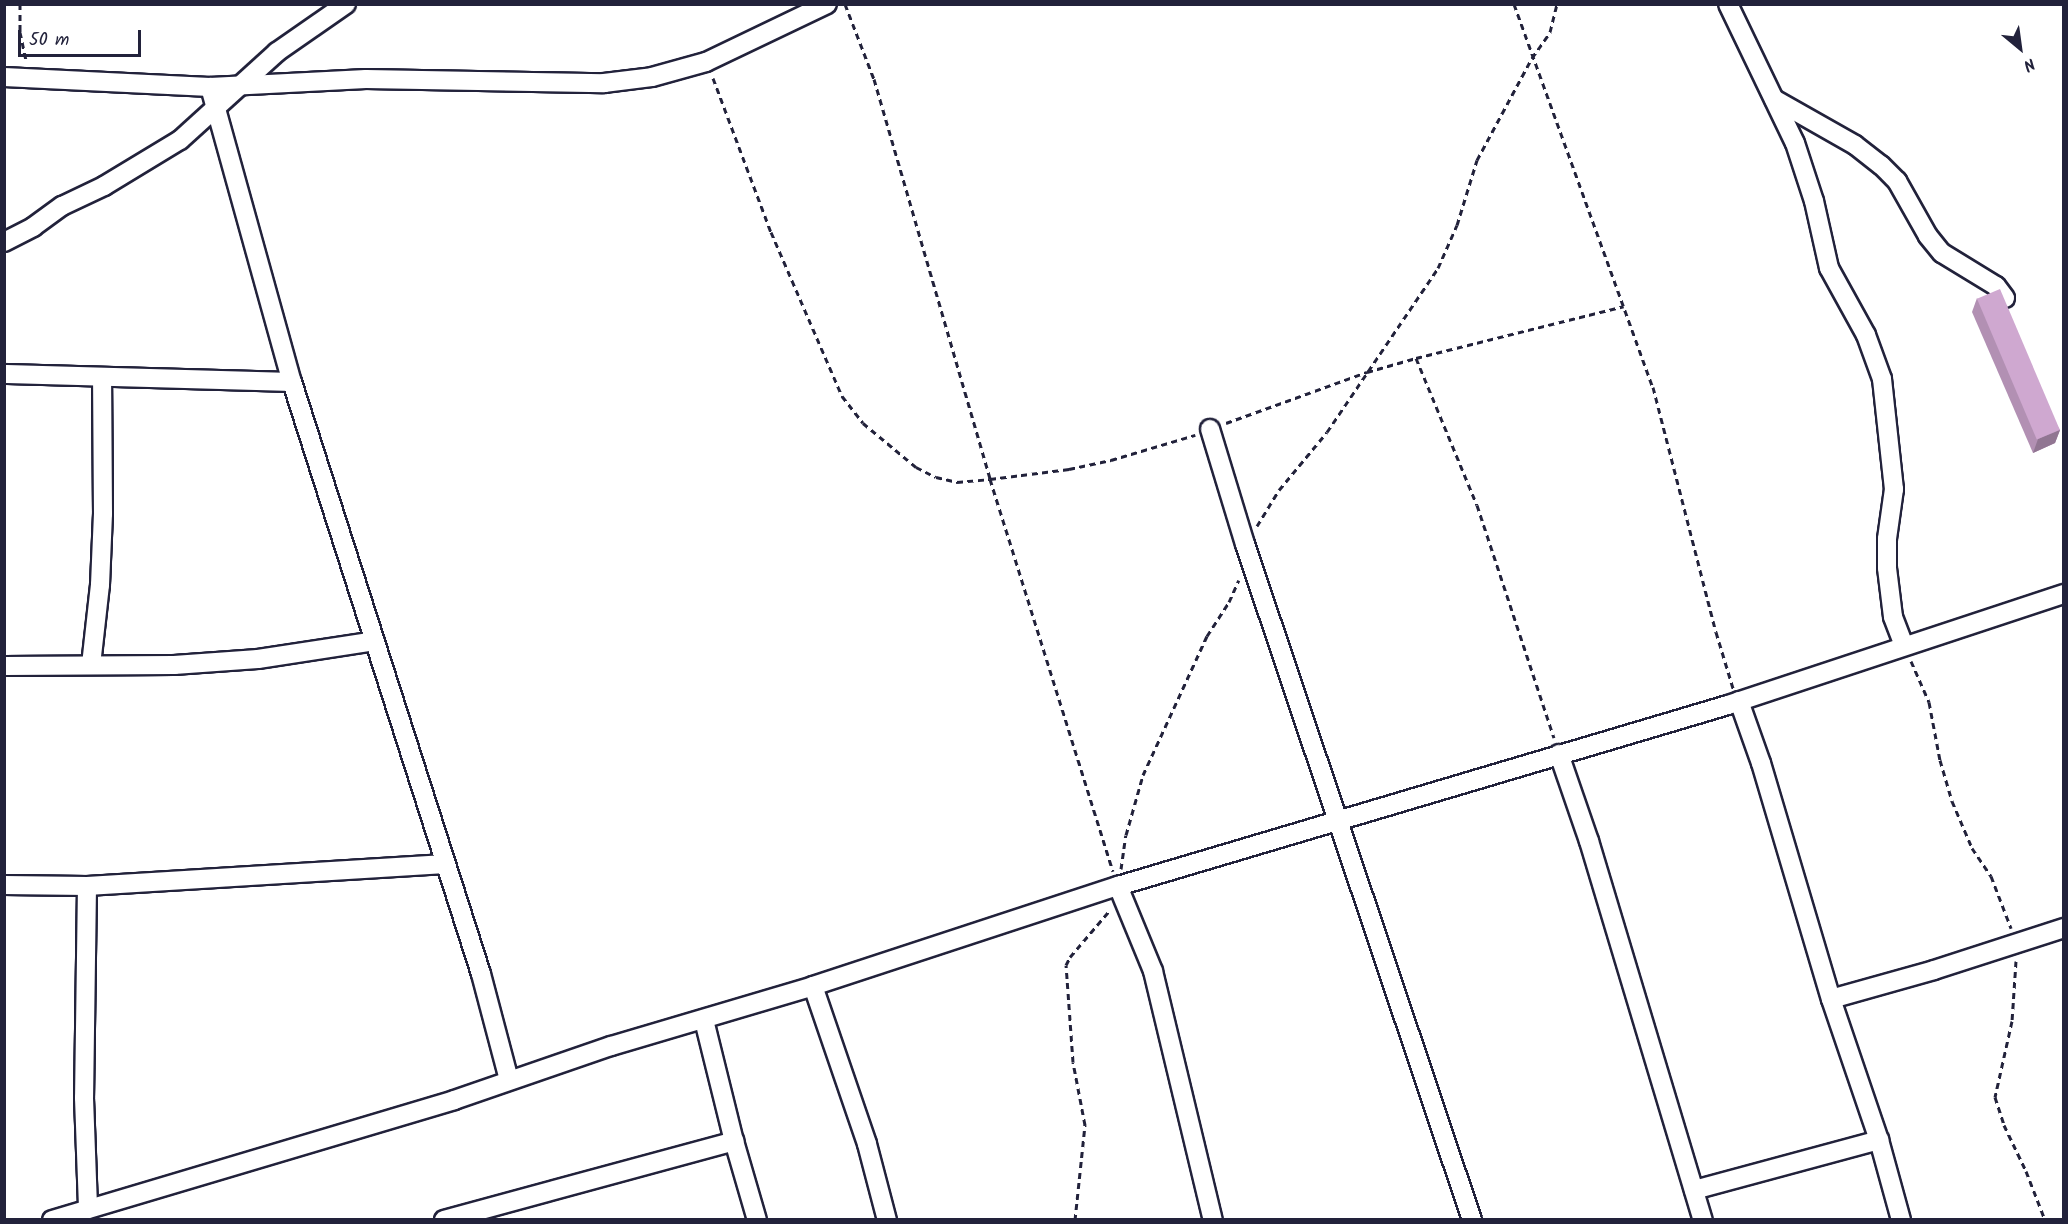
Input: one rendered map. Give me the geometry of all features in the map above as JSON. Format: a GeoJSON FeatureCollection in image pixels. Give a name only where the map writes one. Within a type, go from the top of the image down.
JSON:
{"type":"FeatureCollection","features":[{"type":"Feature","properties":{"kind":"street"},"geometry":{"type":"LineString","coordinates":[[4,242],[33,227],[62,206],[104,186],[180,140],[277,52],[346,4]]}},
{"type":"Feature","properties":{"kind":"street"},"geometry":{"type":"LineString","coordinates":[[4,77],[210,87],[366,79],[604,83],[652,77],[706,62],[827,4]]}},
{"type":"Feature","properties":{"kind":"street"},"geometry":{"type":"LineString","coordinates":[[1728,4],[1795,143],[1814,201],[1829,268],[1866,335],[1882,379],[1894,489],[1887,539],[1887,568],[1893,617],[1904,646]]}},
{"type":"Feature","properties":{"kind":"street"},"geometry":{"type":"LineString","coordinates":[[210,87],[292,381],[481,974],[509,1080]]}},
{"type":"Feature","properties":{"kind":"street"},"geometry":{"type":"LineString","coordinates":[[1774,99],[1855,145],[1881,165],[1897,181],[1928,236],[1942,253],[1996,286],[2005,298]]}},
{"type":"Feature","properties":{"kind":"street"},"geometry":{"type":"LineString","coordinates":[[4,374],[292,381]]}},
{"type":"Feature","properties":{"kind":"street"},"geometry":{"type":"LineString","coordinates":[[91,665],[100,585],[103,514],[102,377]]}},
{"type":"Feature","properties":{"kind":"street"},"geometry":{"type":"LineString","coordinates":[[1210,429],[1248,555],[1284,654],[1336,819],[1472,1220]]}},
{"type":"Feature","properties":{"kind":"street"},"geometry":{"type":"LineString","coordinates":[[52,1220],[454,1100],[611,1046],[813,986],[1118,886],[1336,819],[1739,701],[2064,594]]}},
{"type":"Feature","properties":{"kind":"street"},"geometry":{"type":"LineString","coordinates":[[4,666],[174,665],[258,659],[375,641]]}},
{"type":"Feature","properties":{"kind":"street"},"geometry":{"type":"LineString","coordinates":[[1739,701],[1761,763],[1831,999],[1879,1140],[1901,1220]]}},
{"type":"Feature","properties":{"kind":"street"},"geometry":{"type":"LineString","coordinates":[[1559,754],[1596,863],[1703,1220]]}},
{"type":"Feature","properties":{"kind":"street"},"geometry":{"type":"LineString","coordinates":[[4,885],[87,886],[445,864]]}},
{"type":"Feature","properties":{"kind":"street"},"geometry":{"type":"LineString","coordinates":[[87,886],[84,1098],[88,1209]]}},
{"type":"Feature","properties":{"kind":"street"},"geometry":{"type":"LineString","coordinates":[[1118,886],[1153,971],[1213,1220]]}},
{"type":"Feature","properties":{"kind":"street"},"geometry":{"type":"LineString","coordinates":[[1831,999],[1934,970],[2064,928]]}},
{"type":"Feature","properties":{"kind":"street"},"geometry":{"type":"LineString","coordinates":[[813,986],[867,1144],[887,1220]]}},
{"type":"Feature","properties":{"kind":"street"},"geometry":{"type":"LineString","coordinates":[[704,1020],[734,1141],[757,1220]]}},
{"type":"Feature","properties":{"kind":"street"},"geometry":{"type":"LineString","coordinates":[[1694,1190],[1879,1140]]}},
{"type":"Feature","properties":{"kind":"street"},"geometry":{"type":"LineString","coordinates":[[444,1220],[734,1141]]}},
{"type":"Feature","properties":{"kind":"path"},"geometry":{"type":"LineString","coordinates":[[20,4],[20,32],[28,78]]}},
{"type":"Feature","properties":{"kind":"path"},"geometry":{"type":"LineString","coordinates":[[845,4],[874,79],[990,480],[1118,886]]}},
{"type":"Feature","properties":{"kind":"path"},"geometry":{"type":"LineString","coordinates":[[1514,4],[1653,387],[1716,632],[1739,701]]}},
{"type":"Feature","properties":{"kind":"path"},"geometry":{"type":"LineString","coordinates":[[1256,528],[1268,505],[1327,432],[1438,268],[1457,225],[1477,160],[1532,57],[1550,32],[1557,4]]}},
{"type":"Feature","properties":{"kind":"path"},"geometry":{"type":"LineString","coordinates":[[706,62],[771,232],[842,396],[863,423],[916,467],[936,477],[957,482],[990,480],[1069,469],[1111,460],[1160,447],[1367,372],[1416,357],[1624,306]]}},
{"type":"Feature","properties":{"kind":"path"},"geometry":{"type":"LineString","coordinates":[[1416,357],[1477,505],[1559,754]]}},
{"type":"Feature","properties":{"kind":"path"},"geometry":{"type":"LineString","coordinates":[[1075,1220],[1085,1125],[1072,1062],[1066,965],[1070,957],[1108,912],[1118,886],[1126,835],[1143,775],[1207,636],[1229,602],[1248,555]]}},
{"type":"Feature","properties":{"kind":"path"},"geometry":{"type":"LineString","coordinates":[[1904,646],[1922,681],[1929,702],[1940,760],[1952,801],[1972,848],[1997,888],[2014,944],[2017,980],[2012,1021],[1995,1097],[2004,1125],[2026,1171],[2045,1220]]}},
{"type":"Feature","properties":{"kind":"building"},"geometry":{"type":"Polygon","coordinates":[[[2000,289],[2060,430],[2037,440],[1977,299],[2000,289]]]}}]}
